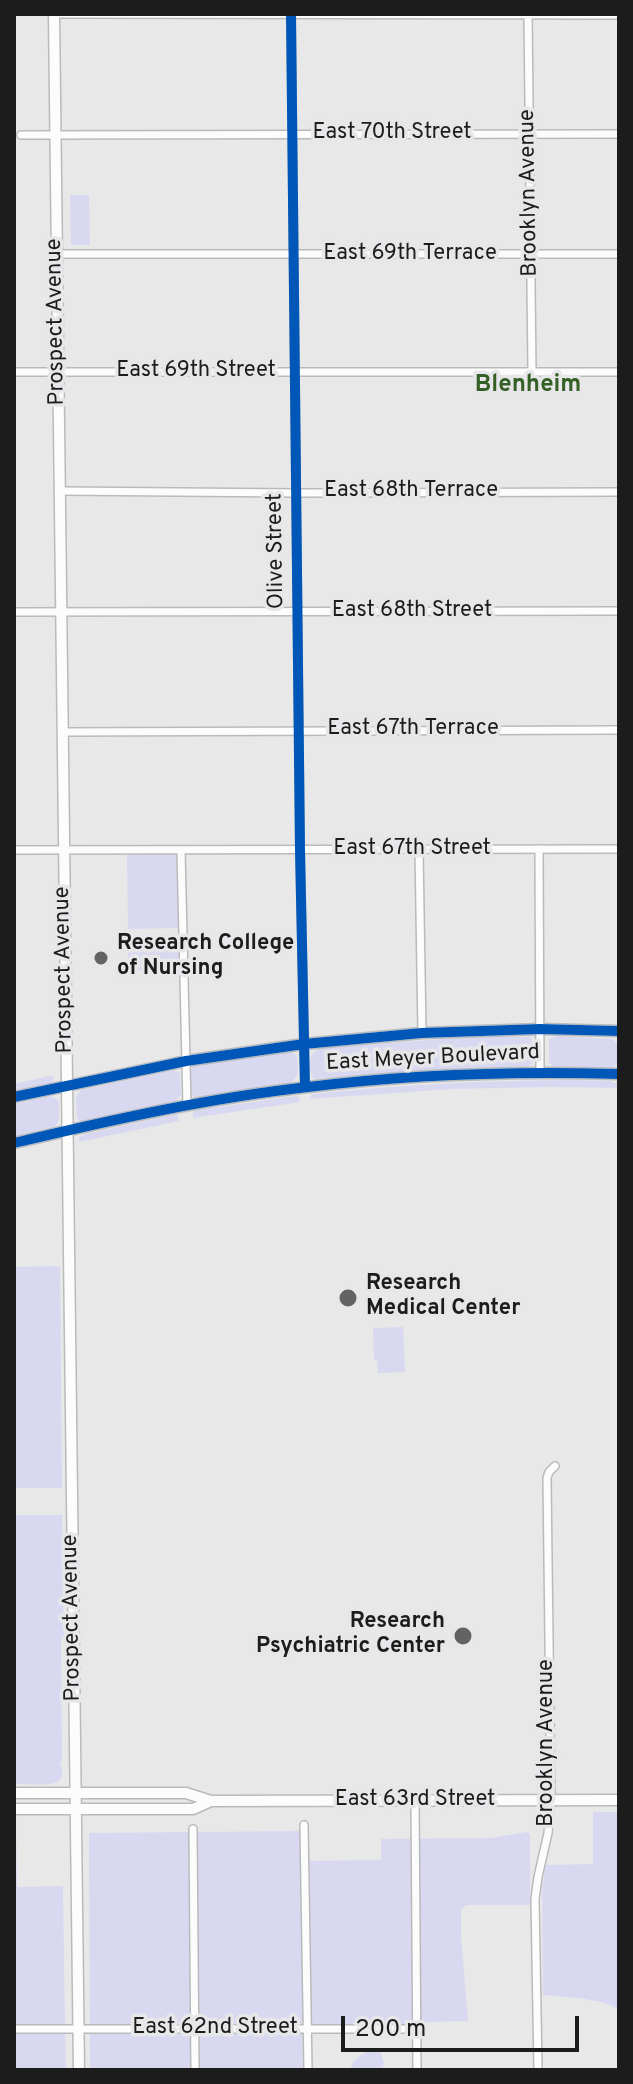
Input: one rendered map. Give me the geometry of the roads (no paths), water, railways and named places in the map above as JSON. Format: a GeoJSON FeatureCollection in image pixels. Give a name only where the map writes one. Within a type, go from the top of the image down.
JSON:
{"type":"FeatureCollection","features":[{"type":"Feature","properties":{"kind":"main road","name":"Prospect Avenue"},"geometry":{"type":"LineString","coordinates":[[54,14],[79,2070]]}},
{"type":"Feature","properties":{"kind":"main road","name":"East Meyer Boulevard"},"geometry":{"type":"LineString","coordinates":[[14,1097],[186,1061],[304,1044],[422,1033],[540,1029],[619,1031]]}},
{"type":"Feature","properties":{"kind":"main road","name":"East Meyer Boulevard"},"geometry":{"type":"LineString","coordinates":[[14,1143],[187,1105],[305,1087],[400,1078],[540,1073],[619,1074]]}},
{"type":"Feature","properties":{"kind":"main road","name":"East 63rd Street"},"geometry":{"type":"LineString","coordinates":[[14,1793],[186,1793],[211,1801],[619,1800]]}},
{"type":"Feature","properties":{"kind":"main road","name":"East 63rd Street"},"geometry":{"type":"LineString","coordinates":[[14,1809],[193,1809],[211,1801]]}},
{"type":"Feature","properties":{"kind":"street"},"geometry":{"type":"LineString","coordinates":[[54,14],[619,15]]}},
{"type":"Feature","properties":{"kind":"street","name":"Olive Street"},"geometry":{"type":"LineString","coordinates":[[291,14],[305,1087]]}},
{"type":"Feature","properties":{"kind":"street","name":"Brooklyn Avenue"},"geometry":{"type":"LineString","coordinates":[[528,14],[532,372]]}},
{"type":"Feature","properties":{"kind":"street","name":"East 70th Street"},"geometry":{"type":"LineString","coordinates":[[21,135],[619,134]]}},
{"type":"Feature","properties":{"kind":"street","name":"East 69th Terrace"},"geometry":{"type":"LineString","coordinates":[[56,254],[619,254]]}},
{"type":"Feature","properties":{"kind":"street","name":"East 69th Street"},"geometry":{"type":"LineString","coordinates":[[14,372],[619,372]]}},
{"type":"Feature","properties":{"kind":"street","name":"East 68th Terrace"},"geometry":{"type":"LineString","coordinates":[[59,491],[619,492]]}},
{"type":"Feature","properties":{"kind":"street","name":"East 68th Street"},"geometry":{"type":"LineString","coordinates":[[14,612],[619,611]]}},
{"type":"Feature","properties":{"kind":"street","name":"East 67th Terrace"},"geometry":{"type":"LineString","coordinates":[[62,732],[619,730]]}},
{"type":"Feature","properties":{"kind":"street"},"geometry":{"type":"LineString","coordinates":[[539,849],[540,1073]]}},
{"type":"Feature","properties":{"kind":"street","name":"East 67th Street"},"geometry":{"type":"LineString","coordinates":[[14,850],[619,849]]}},
{"type":"Feature","properties":{"kind":"street"},"geometry":{"type":"LineString","coordinates":[[419,850],[422,1033]]}},
{"type":"Feature","properties":{"kind":"street"},"geometry":{"type":"LineString","coordinates":[[181,851],[187,1105]]}},
{"type":"Feature","properties":{"kind":"street","name":"Brooklyn Avenue"},"geometry":{"type":"LineString","coordinates":[[538,2070],[535,1899],[551,1801],[547,1478],[555,1466]]}},
{"type":"Feature","properties":{"kind":"street"},"geometry":{"type":"LineString","coordinates":[[415,1801],[417,2070]]}},
{"type":"Feature","properties":{"kind":"street"},"geometry":{"type":"LineString","coordinates":[[304,1825],[308,2070]]}},
{"type":"Feature","properties":{"kind":"street"},"geometry":{"type":"LineString","coordinates":[[193,1829],[195,2070]]}},
{"type":"Feature","properties":{"kind":"street","name":"East 62nd Street"},"geometry":{"type":"LineString","coordinates":[[14,2029],[416,2029]]}},
{"type":"Feature","properties":{"kind":"place","name":"Research College of Nursing"},"geometry":{"type":"Point","coordinates":[101,958]}},
{"type":"Feature","properties":{"kind":"place","name":"Research Medical Center"},"geometry":{"type":"Point","coordinates":[348,1298]}},
{"type":"Feature","properties":{"kind":"place","name":"Research Psychiatric Center"},"geometry":{"type":"Point","coordinates":[463,1636]}},
{"type":"Feature","properties":{"kind":"district","name":"Blenheim"},"geometry":{"type":"Point","coordinates":[528,386]}}]}
